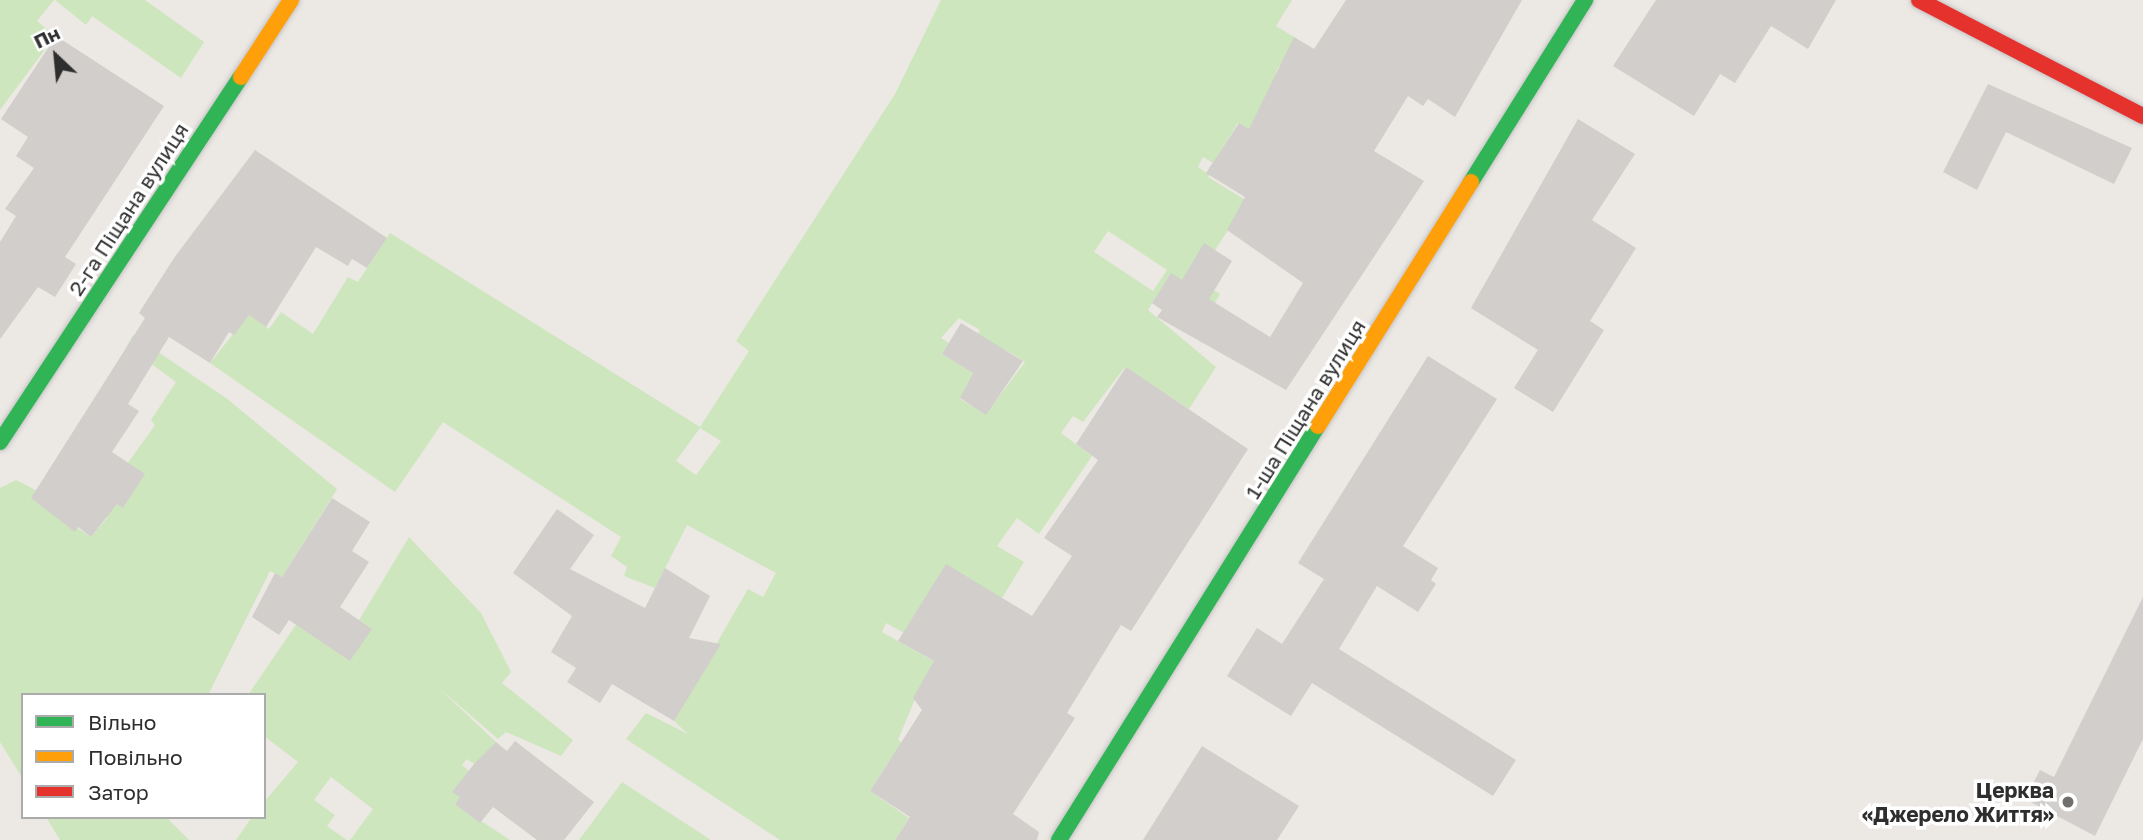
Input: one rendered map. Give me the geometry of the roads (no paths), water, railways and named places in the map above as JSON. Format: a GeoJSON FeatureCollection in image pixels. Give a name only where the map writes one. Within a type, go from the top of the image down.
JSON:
{"type":"FeatureCollection","features":[{"type":"Feature","properties":{"kind":"street","name":"2-га Піщана вулиця"},"geometry":{"type":"LineString","coordinates":[[0,442],[291,0]]}},
{"type":"Feature","properties":{"kind":"street","name":"1-ша Піщана вулиця"},"geometry":{"type":"LineString","coordinates":[[1059,840],[1585,0]]}},
{"type":"Feature","properties":{"kind":"street"},"geometry":{"type":"LineString","coordinates":[[1919,0],[2143,116]]}},
{"type":"Feature","properties":{"kind":"place","name":"Церква «Джерело Життя»"},"geometry":{"type":"Point","coordinates":[2068,802]}}]}
